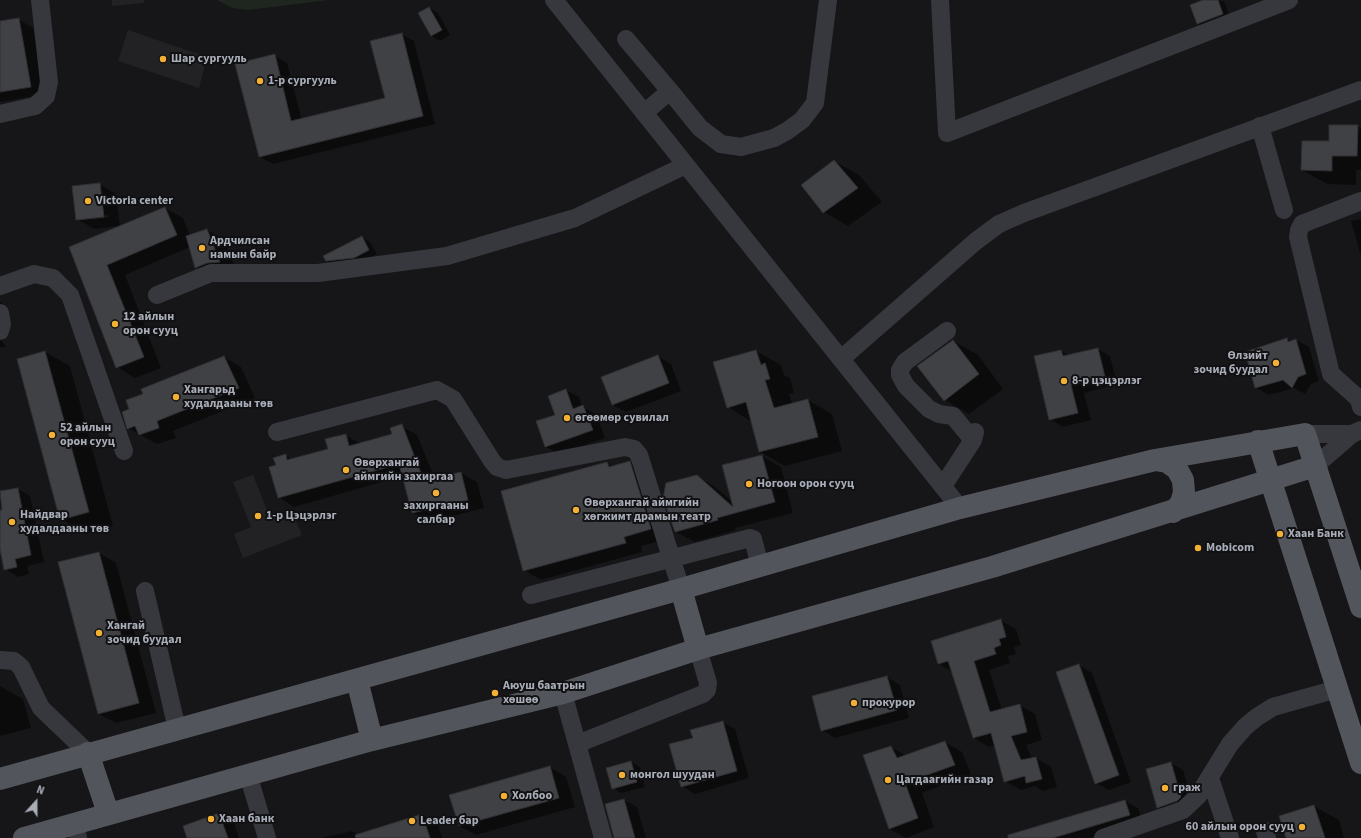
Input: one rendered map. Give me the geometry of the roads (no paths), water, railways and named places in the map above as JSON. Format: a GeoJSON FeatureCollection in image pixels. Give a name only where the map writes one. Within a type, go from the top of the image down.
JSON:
{"type":"FeatureCollection","features":[{"type":"Feature","properties":{"kind":"main road"},"geometry":{"type":"LineString","coordinates":[[0,779],[88,753],[357,680],[681,589],[960,508],[1155,460],[1305,434],[1359,595]]}},
{"type":"Feature","properties":{"kind":"main road"},"geometry":{"type":"LineString","coordinates":[[1258,441],[1361,763]]}},
{"type":"Feature","properties":{"kind":"main road"},"geometry":{"type":"LineString","coordinates":[[1155,460],[1167,462],[1177,469],[1183,480],[1184,492],[1181,503],[1173,512]]}},
{"type":"Feature","properties":{"kind":"main road"},"geometry":{"type":"LineString","coordinates":[[24,838],[76,830],[108,813],[372,740],[563,693],[698,649],[992,567],[1173,512],[1315,466]]}},
{"type":"Feature","properties":{"kind":"main road"},"geometry":{"type":"LineString","coordinates":[[681,589],[698,649]]}},
{"type":"Feature","properties":{"kind":"main road"},"geometry":{"type":"LineString","coordinates":[[357,680],[372,740]]}},
{"type":"Feature","properties":{"kind":"main road"},"geometry":{"type":"LineString","coordinates":[[88,753],[108,813]]}},
{"type":"Feature","properties":{"kind":"street"},"geometry":{"type":"LineString","coordinates":[[0,114],[35,106],[46,96],[49,82],[40,0]]}},
{"type":"Feature","properties":{"kind":"street"},"geometry":{"type":"LineString","coordinates":[[554,0],[960,508]]}},
{"type":"Feature","properties":{"kind":"street"},"geometry":{"type":"LineString","coordinates":[[626,39],[700,128],[721,144],[741,147],[774,138],[787,131],[802,120],[815,103],[828,0]]}},
{"type":"Feature","properties":{"kind":"street"},"geometry":{"type":"LineString","coordinates":[[940,0],[947,133],[1289,0]]}},
{"type":"Feature","properties":{"kind":"street"},"geometry":{"type":"LineString","coordinates":[[841,359],[976,240],[998,224],[1024,213],[1361,90]]}},
{"type":"Feature","properties":{"kind":"street"},"geometry":{"type":"LineString","coordinates":[[644,113],[670,91]]}},
{"type":"Feature","properties":{"kind":"street"},"geometry":{"type":"LineString","coordinates":[[1260,126],[1284,210]]}},
{"type":"Feature","properties":{"kind":"street"},"geometry":{"type":"LineString","coordinates":[[157,295],[211,273],[318,273],[446,256],[575,218],[686,165]]}},
{"type":"Feature","properties":{"kind":"street"},"geometry":{"type":"LineString","coordinates":[[1361,201],[1302,224],[1298,237],[1331,374],[1358,399],[1361,407]]}},
{"type":"Feature","properties":{"kind":"street"},"geometry":{"type":"LineString","coordinates":[[0,286],[34,274],[53,278],[70,295],[124,451]]}},
{"type":"Feature","properties":{"kind":"street"},"geometry":{"type":"LineString","coordinates":[[0,313],[2,324],[0,332]]}},
{"type":"Feature","properties":{"kind":"street"},"geometry":{"type":"LineString","coordinates":[[942,486],[974,436],[953,416],[938,414],[929,409],[906,386],[900,375],[900,370],[905,362],[947,331]]}},
{"type":"Feature","properties":{"kind":"street"},"geometry":{"type":"LineString","coordinates":[[277,432],[437,390],[453,399],[492,461],[497,467],[506,470],[625,447],[634,449],[639,454],[681,589]]}},
{"type":"Feature","properties":{"kind":"street"},"geometry":{"type":"LineString","coordinates":[[1305,434],[1356,432]]}},
{"type":"Feature","properties":{"kind":"street"},"geometry":{"type":"LineString","coordinates":[[1315,466],[1356,432]]}},
{"type":"Feature","properties":{"kind":"street"},"geometry":{"type":"LineString","coordinates":[[531,595],[750,538],[753,539],[760,566]]}},
{"type":"Feature","properties":{"kind":"street"},"geometry":{"type":"LineString","coordinates":[[145,592],[177,729]]}},
{"type":"Feature","properties":{"kind":"street"},"geometry":{"type":"LineString","coordinates":[[577,744],[703,694],[707,690],[708,683],[698,649]]}},
{"type":"Feature","properties":{"kind":"street"},"geometry":{"type":"LineString","coordinates":[[0,660],[14,661],[21,667],[40,708],[88,753]]}},
{"type":"Feature","properties":{"kind":"street"},"geometry":{"type":"LineString","coordinates":[[1103,838],[1183,810],[1198,796],[1230,744],[1245,727],[1257,717],[1273,707],[1338,689]]}},
{"type":"Feature","properties":{"kind":"street"},"geometry":{"type":"LineString","coordinates":[[563,693],[603,838]]}},
{"type":"Feature","properties":{"kind":"street"},"geometry":{"type":"LineString","coordinates":[[248,774],[267,838]]}},
{"type":"Feature","properties":{"kind":"street"},"geometry":{"type":"LineString","coordinates":[[1210,778],[1230,838]]}},
{"type":"Feature","properties":{"kind":"place","name":"Шар сургууль"},"geometry":{"type":"Point","coordinates":[163,59]}},
{"type":"Feature","properties":{"kind":"place","name":"1-р сургууль"},"geometry":{"type":"Point","coordinates":[260,81]}},
{"type":"Feature","properties":{"kind":"place","name":"Victoria center"},"geometry":{"type":"Point","coordinates":[88,201]}},
{"type":"Feature","properties":{"kind":"place","name":"Ардчилсан намын байр"},"geometry":{"type":"Point","coordinates":[202,248]}},
{"type":"Feature","properties":{"kind":"place","name":"12 айлын орон сууц"},"geometry":{"type":"Point","coordinates":[115,324]}},
{"type":"Feature","properties":{"kind":"place","name":"Өлзийт зочид буудал"},"geometry":{"type":"Point","coordinates":[1276,363]}},
{"type":"Feature","properties":{"kind":"place","name":"8-р цэцэрлэг"},"geometry":{"type":"Point","coordinates":[1064,381]}},
{"type":"Feature","properties":{"kind":"place","name":"Хангарьд худалдааны төв"},"geometry":{"type":"Point","coordinates":[176,397]}},
{"type":"Feature","properties":{"kind":"place","name":"өгөөмөр сувилал"},"geometry":{"type":"Point","coordinates":[567,418]}},
{"type":"Feature","properties":{"kind":"place","name":"52 айлын орон сууц"},"geometry":{"type":"Point","coordinates":[52,435]}},
{"type":"Feature","properties":{"kind":"place","name":"Өвөрхангай аймгийн захиргаа"},"geometry":{"type":"Point","coordinates":[346,470]}},
{"type":"Feature","properties":{"kind":"place","name":"Ногоон орон сууц"},"geometry":{"type":"Point","coordinates":[749,484]}},
{"type":"Feature","properties":{"kind":"place","name":"захиргааны салбар"},"geometry":{"type":"Point","coordinates":[436,493]}},
{"type":"Feature","properties":{"kind":"place","name":"Өвөрхангай аймгийн хөгжимт драмын театр"},"geometry":{"type":"Point","coordinates":[576,510]}},
{"type":"Feature","properties":{"kind":"place","name":"1-р Цэцэрлэг"},"geometry":{"type":"Point","coordinates":[258,516]}},
{"type":"Feature","properties":{"kind":"place","name":"Найдвар худалдааны төв"},"geometry":{"type":"Point","coordinates":[12,522]}},
{"type":"Feature","properties":{"kind":"place","name":"Хаан Банк"},"geometry":{"type":"Point","coordinates":[1280,534]}},
{"type":"Feature","properties":{"kind":"place","name":"Mobicom"},"geometry":{"type":"Point","coordinates":[1198,548]}},
{"type":"Feature","properties":{"kind":"place","name":"Хангай зочид буудал"},"geometry":{"type":"Point","coordinates":[99,633]}},
{"type":"Feature","properties":{"kind":"place","name":"Аюуш баатрын хөшөө"},"geometry":{"type":"Point","coordinates":[495,693]}},
{"type":"Feature","properties":{"kind":"place","name":"прокурор"},"geometry":{"type":"Point","coordinates":[854,703]}},
{"type":"Feature","properties":{"kind":"place","name":"монгол шуудан"},"geometry":{"type":"Point","coordinates":[622,775]}},
{"type":"Feature","properties":{"kind":"place","name":"Цагдаагийн газар"},"geometry":{"type":"Point","coordinates":[888,780]}},
{"type":"Feature","properties":{"kind":"place","name":"граж"},"geometry":{"type":"Point","coordinates":[1165,788]}},
{"type":"Feature","properties":{"kind":"place","name":"Холбоо"},"geometry":{"type":"Point","coordinates":[504,796]}},
{"type":"Feature","properties":{"kind":"place","name":"Хаан банк"},"geometry":{"type":"Point","coordinates":[211,819]}},
{"type":"Feature","properties":{"kind":"place","name":"Leader бар"},"geometry":{"type":"Point","coordinates":[412,821]}},
{"type":"Feature","properties":{"kind":"place","name":"60 айлын орон сууц"},"geometry":{"type":"Point","coordinates":[1302,827]}}]}
